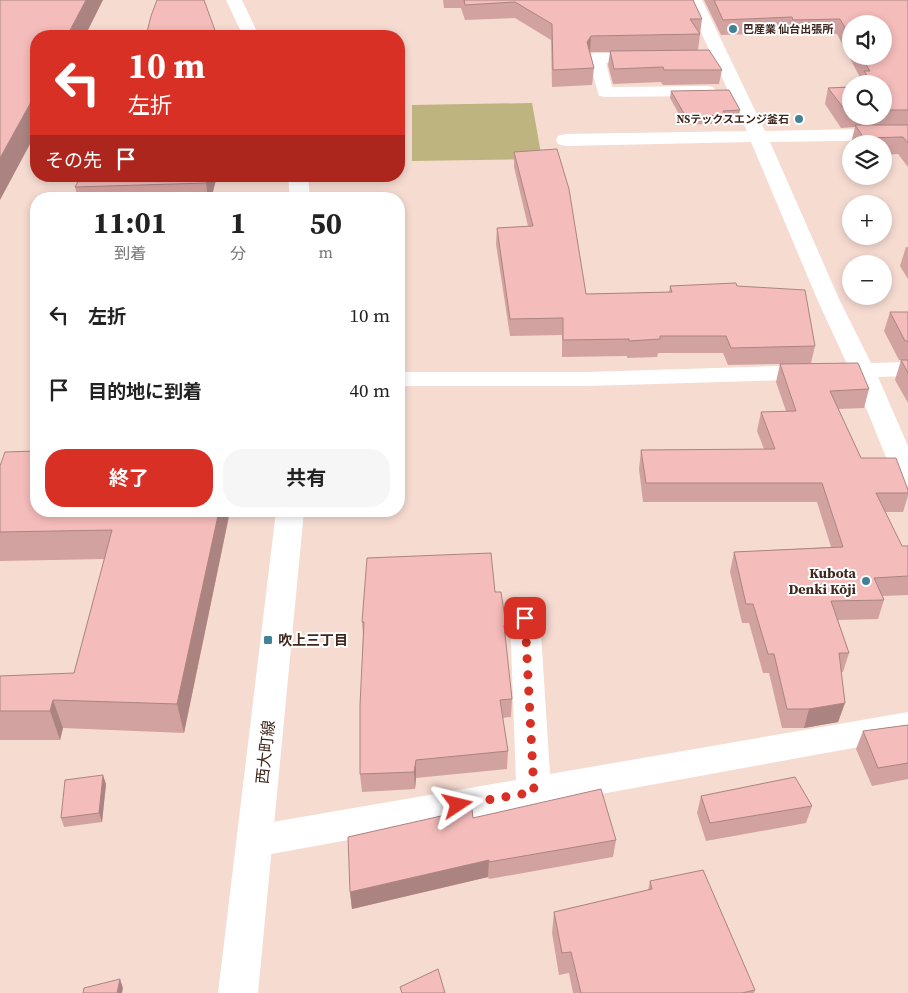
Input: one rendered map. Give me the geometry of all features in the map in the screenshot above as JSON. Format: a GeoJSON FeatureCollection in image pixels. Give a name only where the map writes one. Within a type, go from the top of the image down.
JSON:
{"type":"FeatureCollection","features":[{"type":"Feature","properties":{"kind":"street"},"geometry":{"type":"LineString","coordinates":[[234,0],[248,30]]}},
{"type":"Feature","properties":{"kind":"street"},"geometry":{"type":"LineString","coordinates":[[694,0],[712,57],[738,91],[760,138],[829,301],[862,370],[908,478]]}},
{"type":"Feature","properties":{"kind":"street"},"geometry":{"type":"LineString","coordinates":[[664,58],[596,58],[605,92],[738,91]]}},
{"type":"Feature","properties":{"kind":"street"},"geometry":{"type":"LineString","coordinates":[[565,140],[908,134]]}},
{"type":"Feature","properties":{"kind":"street"},"geometry":{"type":"LineString","coordinates":[[405,379],[587,379],[908,369]]}},
{"type":"Feature","properties":{"kind":"street","name":"西大町線"},"geometry":{"type":"LineString","coordinates":[[238,993],[289,517]]}},
{"type":"Feature","properties":{"kind":"street"},"geometry":{"type":"LineString","coordinates":[[525,618],[534,792]]}},
{"type":"Feature","properties":{"kind":"street"},"geometry":{"type":"LineString","coordinates":[[255,840],[908,725]]}},
{"type":"Feature","properties":{"kind":"shaded area"},"geometry":{"type":"Polygon","coordinates":[[[532,103],[542,159],[412,161],[412,105],[532,103]]]}},
{"type":"Feature","properties":{"kind":"building"},"geometry":{"type":"Polygon","coordinates":[[[0,0],[86,0],[70,30],[30,30],[30,104],[0,158],[0,0]]]}},
{"type":"Feature","properties":{"kind":"building"},"geometry":{"type":"Polygon","coordinates":[[[157,0],[204,0],[215,30],[148,30],[157,0]]]}},
{"type":"Feature","properties":{"kind":"building"},"geometry":{"type":"Polygon","coordinates":[[[464,0],[693,0],[702,19],[690,19],[700,34],[591,36],[587,42],[594,68],[553,70],[552,24],[515,2],[465,5],[464,0]]]}},
{"type":"Feature","properties":{"kind":"building"},"geometry":{"type":"Polygon","coordinates":[[[714,0],[908,0],[908,110],[892,110],[892,75],[867,75],[864,71],[870,71],[866,65],[892,65],[892,15],[842,15],[842,22],[840,19],[793,20],[792,17],[723,20],[714,0]]]}},
{"type":"Feature","properties":{"kind":"building"},"geometry":{"type":"Polygon","coordinates":[[[709,50],[722,70],[664,70],[663,67],[614,69],[610,51],[709,50]]]}},
{"type":"Feature","properties":{"kind":"building"},"geometry":{"type":"Polygon","coordinates":[[[842,87],[842,106],[828,88],[842,87]]]}},
{"type":"Feature","properties":{"kind":"building"},"geometry":{"type":"Polygon","coordinates":[[[729,90],[740,110],[723,111],[726,115],[686,117],[671,91],[729,90]]]}},
{"type":"Feature","properties":{"kind":"building"},"geometry":{"type":"Polygon","coordinates":[[[855,125],[908,125],[908,143],[903,137],[892,137],[892,135],[862,135],[855,125]]]}},
{"type":"Feature","properties":{"kind":"building"},"geometry":{"type":"Polygon","coordinates":[[[557,149],[569,189],[586,294],[672,292],[670,286],[736,283],[737,286],[805,290],[815,346],[731,348],[726,336],[660,336],[660,339],[629,341],[629,339],[563,340],[563,318],[510,319],[497,228],[533,226],[514,152],[557,149]]]}},
{"type":"Feature","properties":{"kind":"building"},"geometry":{"type":"Polygon","coordinates":[[[78,182],[206,182],[206,183],[75,187],[78,182]]]}},
{"type":"Feature","properties":{"kind":"building"},"geometry":{"type":"Polygon","coordinates":[[[890,312],[908,312],[908,341],[905,341],[890,312]]]}},
{"type":"Feature","properties":{"kind":"building"},"geometry":{"type":"Polygon","coordinates":[[[901,360],[908,360],[908,373],[901,360]]]}},
{"type":"Feature","properties":{"kind":"building"},"geometry":{"type":"Polygon","coordinates":[[[858,363],[869,389],[830,391],[861,458],[896,458],[908,493],[876,493],[902,546],[908,546],[908,576],[874,578],[884,600],[831,601],[849,653],[839,653],[845,703],[809,709],[787,709],[774,654],[768,654],[753,604],[746,604],[734,552],[843,547],[822,483],[646,483],[641,450],[775,449],[761,412],[796,411],[780,364],[858,363]]]}},
{"type":"Feature","properties":{"kind":"building"},"geometry":{"type":"Polygon","coordinates":[[[30,451],[30,517],[218,517],[177,704],[53,700],[50,711],[0,711],[0,676],[74,673],[112,530],[0,532],[0,466],[5,452],[30,451]]]}},
{"type":"Feature","properties":{"kind":"building"},"geometry":{"type":"Polygon","coordinates":[[[491,553],[495,592],[501,592],[506,625],[504,625],[512,699],[500,700],[508,751],[416,760],[414,772],[360,774],[360,705],[364,622],[362,622],[367,558],[491,553]]]}},
{"type":"Feature","properties":{"kind":"building"},"geometry":{"type":"Polygon","coordinates":[[[908,725],[908,763],[878,768],[863,731],[908,725]]]}},
{"type":"Feature","properties":{"kind":"building"},"geometry":{"type":"Polygon","coordinates":[[[103,775],[99,813],[61,818],[65,780],[103,775]]]}},
{"type":"Feature","properties":{"kind":"building"},"geometry":{"type":"Polygon","coordinates":[[[795,777],[812,806],[710,823],[701,796],[795,777]]]}},
{"type":"Feature","properties":{"kind":"building"},"geometry":{"type":"Polygon","coordinates":[[[601,789],[616,840],[489,862],[489,860],[350,892],[348,837],[472,809],[473,818],[601,789]]]}},
{"type":"Feature","properties":{"kind":"building"},"geometry":{"type":"Polygon","coordinates":[[[703,870],[755,990],[742,993],[581,993],[571,952],[562,953],[554,912],[652,889],[650,881],[703,870]]]}},
{"type":"Feature","properties":{"kind":"building"},"geometry":{"type":"Polygon","coordinates":[[[438,969],[445,993],[402,993],[400,987],[438,969]]]}},
{"type":"Feature","properties":{"kind":"building"},"geometry":{"type":"Polygon","coordinates":[[[120,979],[117,993],[83,993],[84,988],[120,979]]]}},
{"type":"Feature","properties":{"kind":"place","name":"巴産業 仙台出張所"},"geometry":{"type":"Point","coordinates":[733,29]}},
{"type":"Feature","properties":{"kind":"place","name":"NSテックスエンジ釜石"},"geometry":{"type":"Point","coordinates":[799,119]}},
{"type":"Feature","properties":{"kind":"place","name":"Kubota Denki Kōji"},"geometry":{"type":"Point","coordinates":[866,581]}},
{"type":"Feature","properties":{"kind":"place","name":"吹上三丁目"},"geometry":{"type":"Point","coordinates":[268,640]}},
{"type":"Feature","properties":{"kind":"route"},"geometry":{"type":"LineString","coordinates":[[458,805],[534,792],[525,618]]}}]}
